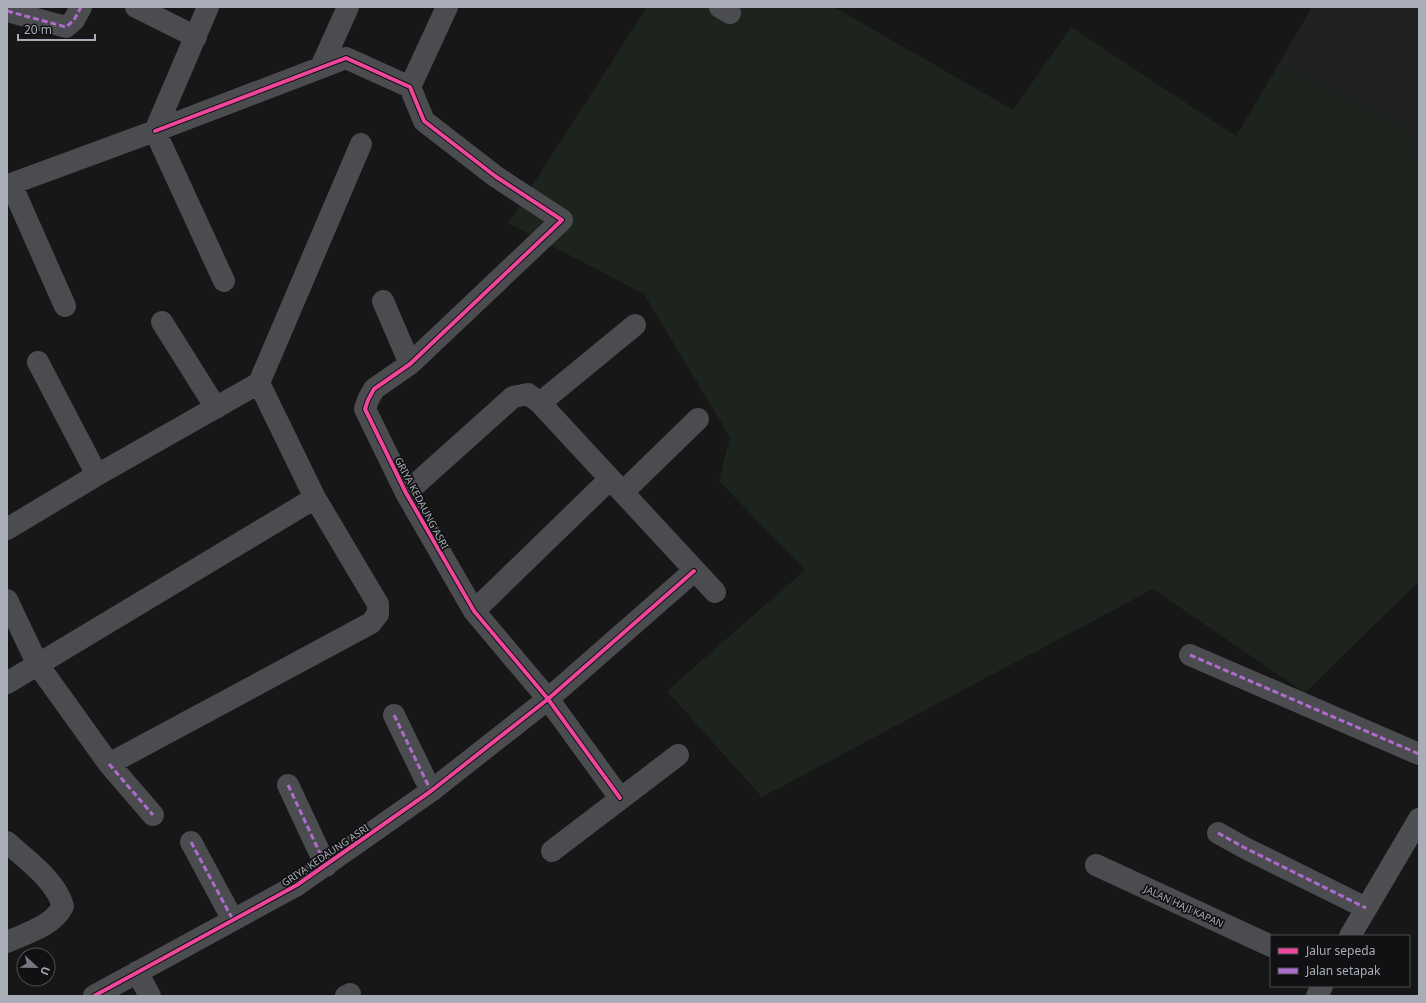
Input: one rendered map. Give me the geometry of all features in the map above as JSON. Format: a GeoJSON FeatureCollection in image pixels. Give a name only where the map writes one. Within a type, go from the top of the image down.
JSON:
{"type":"FeatureCollection","features":[{"type":"Feature","properties":{"kind":"main road"},"geometry":{"type":"LineString","coordinates":[[1351,935],[1366,908],[1413,842],[1419,819]]}},
{"type":"Feature","properties":{"kind":"main road"},"geometry":{"type":"LineString","coordinates":[[1317,996],[1322,987]]}},
{"type":"Feature","properties":{"kind":"street"},"geometry":{"type":"LineString","coordinates":[[7,11],[66,27],[74,20],[81,7]]}},
{"type":"Feature","properties":{"kind":"street"},"geometry":{"type":"LineString","coordinates":[[136,7],[196,37]]}},
{"type":"Feature","properties":{"kind":"street"},"geometry":{"type":"LineString","coordinates":[[208,7],[155,132],[224,281]]}},
{"type":"Feature","properties":{"kind":"street"},"geometry":{"type":"LineString","coordinates":[[321,67],[348,7]]}},
{"type":"Feature","properties":{"kind":"street"},"geometry":{"type":"LineString","coordinates":[[65,306],[9,185],[155,132],[346,58],[410,87],[447,7]]}},
{"type":"Feature","properties":{"kind":"street","name":"GRIYA KEDAUNG ASRI"},"geometry":{"type":"LineString","coordinates":[[410,87],[424,121],[495,176],[562,220],[410,364],[374,389],[368,400],[366,409],[406,493],[474,612],[548,699],[620,798]]}},
{"type":"Feature","properties":{"kind":"street"},"geometry":{"type":"LineString","coordinates":[[7,529],[97,475],[259,383],[361,144]]}},
{"type":"Feature","properties":{"kind":"street"},"geometry":{"type":"LineString","coordinates":[[383,301],[410,364]]}},
{"type":"Feature","properties":{"kind":"street"},"geometry":{"type":"LineString","coordinates":[[162,322],[216,408]]}},
{"type":"Feature","properties":{"kind":"street"},"geometry":{"type":"LineString","coordinates":[[540,403],[635,325]]}},
{"type":"Feature","properties":{"kind":"street"},"geometry":{"type":"LineString","coordinates":[[38,362],[97,475]]}},
{"type":"Feature","properties":{"kind":"street"},"geometry":{"type":"LineString","coordinates":[[108,764],[371,623],[378,614],[378,604],[315,498],[259,383]]}},
{"type":"Feature","properties":{"kind":"street","name":"GRIYA KEDAUNG ASRI"},"geometry":{"type":"LineString","coordinates":[[406,493],[513,397],[528,394],[540,403],[715,592]]}},
{"type":"Feature","properties":{"kind":"street"},"geometry":{"type":"LineString","coordinates":[[474,612],[616,486],[698,420]]}},
{"type":"Feature","properties":{"kind":"street"},"geometry":{"type":"LineString","coordinates":[[7,683],[315,498]]}},
{"type":"Feature","properties":{"kind":"street","name":"GRIYA KEDAUNG ASRI"},"geometry":{"type":"LineString","coordinates":[[94,996],[298,885],[326,866],[431,791],[548,699],[694,571]]}},
{"type":"Feature","properties":{"kind":"street"},"geometry":{"type":"LineString","coordinates":[[7,600],[38,665],[108,764],[153,815]]}},
{"type":"Feature","properties":{"kind":"street"},"geometry":{"type":"LineString","coordinates":[[1190,655],[1419,754]]}},
{"type":"Feature","properties":{"kind":"street"},"geometry":{"type":"LineString","coordinates":[[394,715],[431,791]]}},
{"type":"Feature","properties":{"kind":"street"},"geometry":{"type":"LineString","coordinates":[[552,851],[678,755]]}},
{"type":"Feature","properties":{"kind":"street","name":"GRIYA KEDAUNG ASRI"},"geometry":{"type":"LineString","coordinates":[[288,785],[326,866]]}},
{"type":"Feature","properties":{"kind":"street"},"geometry":{"type":"LineString","coordinates":[[1218,833],[1366,908]]}},
{"type":"Feature","properties":{"kind":"street"},"geometry":{"type":"LineString","coordinates":[[7,842],[53,886],[60,896],[63,906],[59,914],[48,923],[7,942]]}},
{"type":"Feature","properties":{"kind":"street"},"geometry":{"type":"LineString","coordinates":[[191,842],[233,920]]}},
{"type":"Feature","properties":{"kind":"street","name":"JALAN HAJI KAPAN"},"geometry":{"type":"LineString","coordinates":[[1096,865],[1270,946]]}},
{"type":"Feature","properties":{"kind":"street"},"geometry":{"type":"LineString","coordinates":[[137,972],[150,996]]}},
{"type":"Feature","properties":{"kind":"shaded area"},"geometry":{"type":"Polygon","coordinates":[[[647,7],[834,7],[1013,110],[1071,27],[1236,136],[1279,64],[1405,128],[1414,153],[1419,156],[1419,581],[1305,693],[1153,589],[762,797],[667,691],[805,570],[719,481],[730,437],[644,294],[508,223],[647,7]]]}},
{"type":"Feature","properties":{"kind":"shaded area"},"geometry":{"type":"Polygon","coordinates":[[[1312,7],[1419,7],[1419,156],[1414,153],[1405,128],[1279,64],[1312,7]]]}},
{"type":"Feature","properties":{"kind":"marked path"},"geometry":{"type":"LineString","coordinates":[[7,11],[66,27],[74,20],[81,7]]}},
{"type":"Feature","properties":{"kind":"marked path"},"geometry":{"type":"LineString","coordinates":[[1190,655],[1419,754]]}},
{"type":"Feature","properties":{"kind":"marked path"},"geometry":{"type":"LineString","coordinates":[[394,715],[431,791]]}},
{"type":"Feature","properties":{"kind":"marked path"},"geometry":{"type":"LineString","coordinates":[[109,764],[153,815]]}},
{"type":"Feature","properties":{"kind":"marked path"},"geometry":{"type":"LineString","coordinates":[[288,785],[326,866]]}},
{"type":"Feature","properties":{"kind":"marked path"},"geometry":{"type":"LineString","coordinates":[[1218,833],[1366,908]]}},
{"type":"Feature","properties":{"kind":"marked path"},"geometry":{"type":"LineString","coordinates":[[191,842],[233,920]]}},
{"type":"Feature","properties":{"kind":"cycle path"},"geometry":{"type":"LineString","coordinates":[[155,131],[346,58],[410,87],[424,121],[495,176],[562,220],[410,364],[374,389],[365,409],[406,493],[474,611],[548,699],[620,798]]}},
{"type":"Feature","properties":{"kind":"cycle path"},"geometry":{"type":"LineString","coordinates":[[94,996],[297,885],[431,791],[548,699],[694,571]]}}]}
